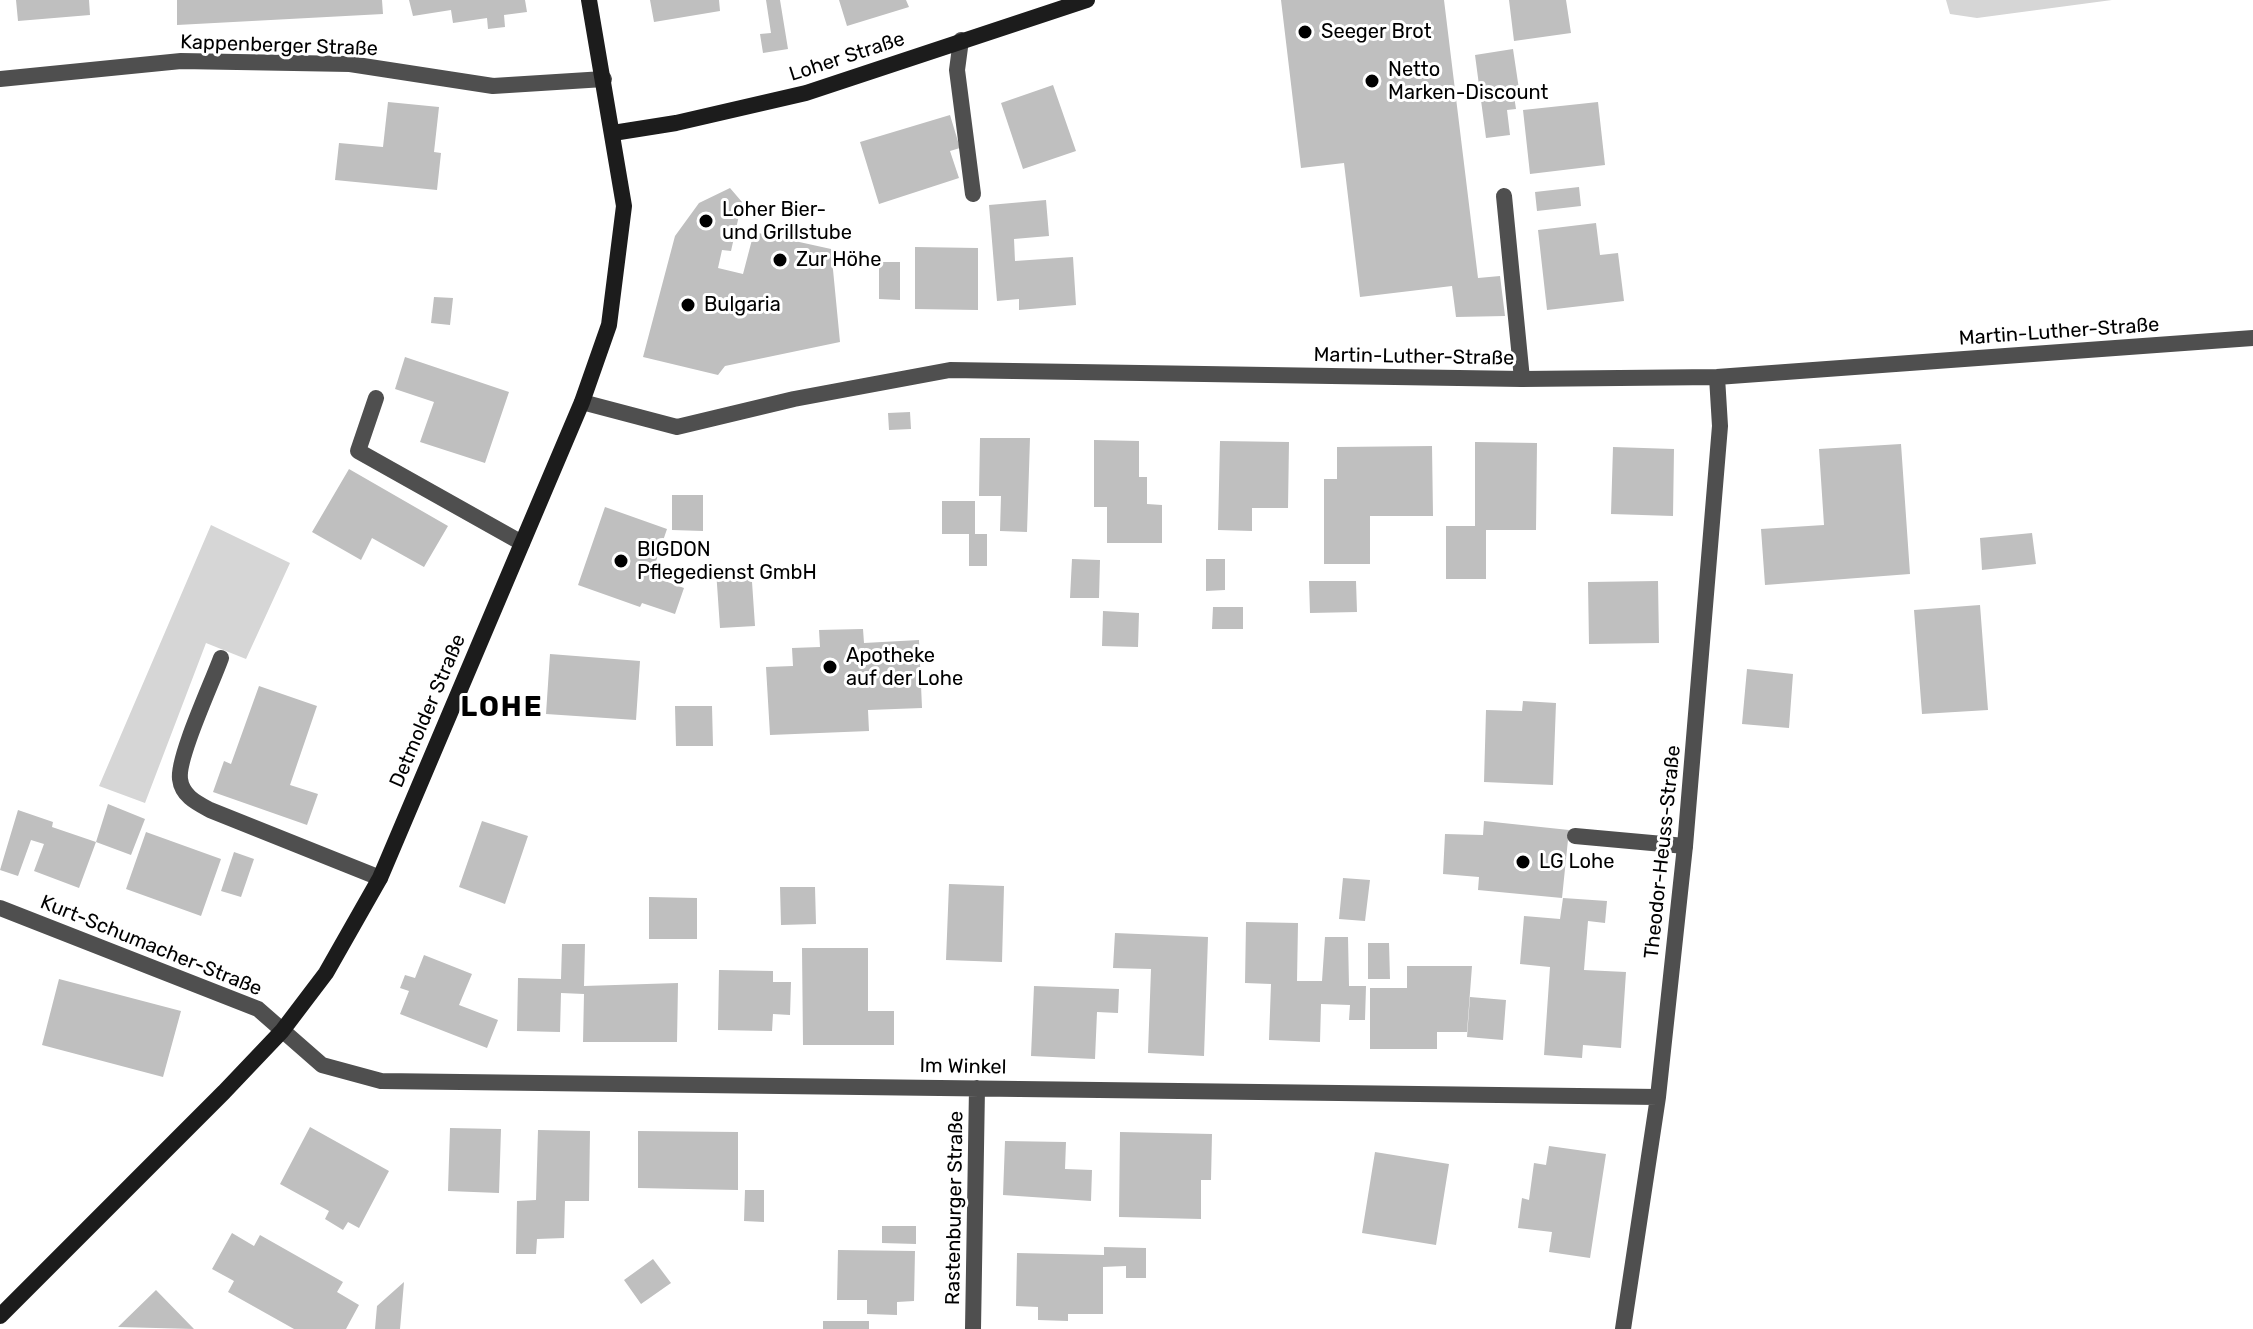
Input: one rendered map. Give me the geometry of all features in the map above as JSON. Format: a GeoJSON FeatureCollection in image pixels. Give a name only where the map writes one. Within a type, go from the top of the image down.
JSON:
{"type":"FeatureCollection","features":[{"type":"Feature","properties":{"kind":"main road","name":"Detmolder Straße"},"geometry":{"type":"LineString","coordinates":[[0,1316],[282,1031],[326,973],[380,878],[582,402],[609,325],[624,206],[589,0]]}},
{"type":"Feature","properties":{"kind":"main road","name":"Loher Straße"},"geometry":{"type":"LineString","coordinates":[[613,133],[676,123],[806,93],[1087,0]]}},
{"type":"Feature","properties":{"kind":"street"},"geometry":{"type":"LineString","coordinates":[[961,40],[957,70],[973,194]]}},
{"type":"Feature","properties":{"kind":"street","name":"Kappenberger Straße"},"geometry":{"type":"LineString","coordinates":[[0,79],[181,61],[350,64],[493,86],[604,79]]}},
{"type":"Feature","properties":{"kind":"street"},"geometry":{"type":"LineString","coordinates":[[1504,196],[1522,379]]}},
{"type":"Feature","properties":{"kind":"street","name":"Martin-Luther-Straße"},"geometry":{"type":"LineString","coordinates":[[582,402],[677,427],[836,390],[950,370],[1522,379],[1717,377],[2253,338]]}},
{"type":"Feature","properties":{"kind":"street","name":"Theodor-Heuss-Straße"},"geometry":{"type":"LineString","coordinates":[[1623,1329],[1658,1097],[1685,846],[1720,426],[1717,377]]}},
{"type":"Feature","properties":{"kind":"street"},"geometry":{"type":"LineString","coordinates":[[376,398],[358,451],[522,543]]}},
{"type":"Feature","properties":{"kind":"street"},"geometry":{"type":"LineString","coordinates":[[221,658],[181,765],[183,790],[192,800],[210,810],[380,878]]}},
{"type":"Feature","properties":{"kind":"street"},"geometry":{"type":"LineString","coordinates":[[1575,836],[1685,846]]}},
{"type":"Feature","properties":{"kind":"street","name":"Kurt-Schumacher-Straße"},"geometry":{"type":"LineString","coordinates":[[0,908],[258,1009],[282,1031]]}},
{"type":"Feature","properties":{"kind":"street","name":"Im Winkel"},"geometry":{"type":"LineString","coordinates":[[282,1031],[322,1065],[381,1081],[1658,1097]]}},
{"type":"Feature","properties":{"kind":"street","name":"Rastenburger Straße"},"geometry":{"type":"LineString","coordinates":[[973,1329],[977,1088]]}},
{"type":"Feature","properties":{"kind":"shaded area"},"geometry":{"type":"Polygon","coordinates":[[[1946,0],[2112,0],[1977,18],[1950,14],[1946,0]]]}},
{"type":"Feature","properties":{"kind":"shaded area"},"geometry":{"type":"Polygon","coordinates":[[[211,525],[290,563],[246,659],[206,643],[145,803],[99,786],[211,525]]]}},
{"type":"Feature","properties":{"kind":"building"},"geometry":{"type":"Polygon","coordinates":[[[16,0],[89,0],[90,15],[18,21],[16,0]]]}},
{"type":"Feature","properties":{"kind":"building"},"geometry":{"type":"Polygon","coordinates":[[[177,0],[382,0],[383,14],[177,25],[177,0]]]}},
{"type":"Feature","properties":{"kind":"building"},"geometry":{"type":"Polygon","coordinates":[[[409,0],[525,0],[527,12],[504,15],[505,27],[488,29],[487,18],[453,23],[451,10],[413,16],[409,0]]]}},
{"type":"Feature","properties":{"kind":"building"},"geometry":{"type":"Polygon","coordinates":[[[650,0],[719,0],[720,11],[654,22],[650,0]]]}},
{"type":"Feature","properties":{"kind":"building"},"geometry":{"type":"Polygon","coordinates":[[[766,0],[780,0],[788,49],[763,53],[760,34],[771,33],[766,0]]]}},
{"type":"Feature","properties":{"kind":"building"},"geometry":{"type":"Polygon","coordinates":[[[839,0],[906,0],[909,7],[847,26],[839,0]]]}},
{"type":"Feature","properties":{"kind":"building","name":"Netto Marken-Discount"},"geometry":{"type":"Polygon","coordinates":[[[1281,0],[1444,0],[1478,278],[1500,276],[1505,316],[1456,317],[1452,286],[1360,297],[1344,163],[1301,168],[1281,0]]]}},
{"type":"Feature","properties":{"kind":"building"},"geometry":{"type":"Polygon","coordinates":[[[1509,0],[1566,0],[1571,33],[1514,41],[1509,0]]]}},
{"type":"Feature","properties":{"kind":"building"},"geometry":{"type":"Polygon","coordinates":[[[1513,49],[1520,96],[1514,96],[1516,109],[1507,110],[1510,135],[1486,138],[1475,55],[1513,49]]]}},
{"type":"Feature","properties":{"kind":"building"},"geometry":{"type":"Polygon","coordinates":[[[1053,85],[1076,151],[1023,169],[1001,103],[1053,85]]]}},
{"type":"Feature","properties":{"kind":"building"},"geometry":{"type":"Polygon","coordinates":[[[388,102],[439,107],[434,152],[441,153],[437,190],[335,180],[339,143],[383,147],[388,102]]]}},
{"type":"Feature","properties":{"kind":"building"},"geometry":{"type":"Polygon","coordinates":[[[1598,102],[1605,165],[1530,174],[1523,110],[1598,102]]]}},
{"type":"Feature","properties":{"kind":"building"},"geometry":{"type":"Polygon","coordinates":[[[950,115],[960,148],[950,151],[959,178],[879,204],[860,142],[950,115]]]}},
{"type":"Feature","properties":{"kind":"building"},"geometry":{"type":"Polygon","coordinates":[[[1579,187],[1581,206],[1537,211],[1535,192],[1579,187]]]}},
{"type":"Feature","properties":{"kind":"building"},"geometry":{"type":"Polygon","coordinates":[[[730,188],[742,202],[731,251],[722,250],[718,268],[743,274],[754,232],[831,249],[840,342],[725,366],[718,375],[643,357],[675,236],[699,203],[730,188]]]}},
{"type":"Feature","properties":{"kind":"building"},"geometry":{"type":"Polygon","coordinates":[[[1046,200],[1049,236],[1014,239],[1015,261],[1073,257],[1076,305],[1019,310],[1019,299],[997,301],[989,205],[1046,200]]]}},
{"type":"Feature","properties":{"kind":"building"},"geometry":{"type":"Polygon","coordinates":[[[1596,223],[1600,255],[1618,253],[1624,301],[1547,310],[1538,230],[1596,223]]]}},
{"type":"Feature","properties":{"kind":"building"},"geometry":{"type":"Polygon","coordinates":[[[915,247],[978,248],[978,310],[915,309],[915,247]]]}},
{"type":"Feature","properties":{"kind":"building"},"geometry":{"type":"Polygon","coordinates":[[[879,262],[900,262],[900,300],[879,299],[879,262]]]}},
{"type":"Feature","properties":{"kind":"building"},"geometry":{"type":"Polygon","coordinates":[[[434,297],[453,298],[450,325],[431,323],[434,297]]]}},
{"type":"Feature","properties":{"kind":"building"},"geometry":{"type":"Polygon","coordinates":[[[405,357],[509,392],[485,463],[420,442],[434,402],[395,389],[405,357]]]}},
{"type":"Feature","properties":{"kind":"building"},"geometry":{"type":"Polygon","coordinates":[[[910,412],[911,429],[889,430],[888,413],[910,412]]]}},
{"type":"Feature","properties":{"kind":"building"},"geometry":{"type":"Polygon","coordinates":[[[980,438],[1030,438],[1027,532],[1000,531],[1001,496],[979,496],[980,438]]]}},
{"type":"Feature","properties":{"kind":"building"},"geometry":{"type":"Polygon","coordinates":[[[1094,440],[1139,441],[1139,477],[1147,477],[1147,504],[1162,505],[1162,543],[1107,543],[1107,507],[1094,507],[1094,440]]]}},
{"type":"Feature","properties":{"kind":"building"},"geometry":{"type":"Polygon","coordinates":[[[1220,441],[1289,442],[1288,508],[1252,508],[1252,531],[1218,530],[1220,441]]]}},
{"type":"Feature","properties":{"kind":"building"},"geometry":{"type":"Polygon","coordinates":[[[1475,442],[1537,443],[1536,530],[1486,530],[1486,579],[1446,579],[1446,526],[1475,526],[1475,442]]]}},
{"type":"Feature","properties":{"kind":"building"},"geometry":{"type":"Polygon","coordinates":[[[1901,444],[1910,574],[1765,585],[1761,529],[1824,525],[1819,449],[1901,444]]]}},
{"type":"Feature","properties":{"kind":"building"},"geometry":{"type":"Polygon","coordinates":[[[1432,446],[1433,516],[1370,516],[1370,564],[1324,564],[1324,479],[1337,479],[1337,447],[1432,446]]]}},
{"type":"Feature","properties":{"kind":"building"},"geometry":{"type":"Polygon","coordinates":[[[1613,447],[1674,449],[1673,516],[1611,514],[1613,447]]]}},
{"type":"Feature","properties":{"kind":"building"},"geometry":{"type":"Polygon","coordinates":[[[349,469],[448,526],[424,567],[372,538],[361,560],[312,532],[349,469]]]}},
{"type":"Feature","properties":{"kind":"building"},"geometry":{"type":"Polygon","coordinates":[[[672,495],[703,495],[703,531],[672,530],[672,495]]]}},
{"type":"Feature","properties":{"kind":"building"},"geometry":{"type":"Polygon","coordinates":[[[942,501],[975,501],[975,534],[987,534],[987,566],[969,566],[969,534],[942,534],[942,501]]]}},
{"type":"Feature","properties":{"kind":"building","name":"BIGDON Pflegedienst GmbH"},"geometry":{"type":"Polygon","coordinates":[[[605,507],[667,529],[651,576],[684,588],[675,614],[642,603],[640,607],[578,585],[605,507]]]}},
{"type":"Feature","properties":{"kind":"building"},"geometry":{"type":"Polygon","coordinates":[[[2032,533],[2036,564],[1982,570],[1980,538],[2032,533]]]}},
{"type":"Feature","properties":{"kind":"building"},"geometry":{"type":"Polygon","coordinates":[[[1072,559],[1100,560],[1099,598],[1070,598],[1072,559]]]}},
{"type":"Feature","properties":{"kind":"building"},"geometry":{"type":"Polygon","coordinates":[[[1206,559],[1225,559],[1225,590],[1206,591],[1206,559]]]}},
{"type":"Feature","properties":{"kind":"building"},"geometry":{"type":"Polygon","coordinates":[[[751,567],[755,626],[720,628],[716,570],[751,567]]]}},
{"type":"Feature","properties":{"kind":"building"},"geometry":{"type":"Polygon","coordinates":[[[1309,581],[1356,581],[1357,612],[1310,613],[1309,581]]]}},
{"type":"Feature","properties":{"kind":"building"},"geometry":{"type":"Polygon","coordinates":[[[1658,581],[1659,643],[1589,644],[1588,582],[1658,581]]]}},
{"type":"Feature","properties":{"kind":"building"},"geometry":{"type":"Polygon","coordinates":[[[1980,605],[1988,710],[1922,714],[1914,610],[1980,605]]]}},
{"type":"Feature","properties":{"kind":"building"},"geometry":{"type":"Polygon","coordinates":[[[1213,607],[1243,607],[1243,629],[1212,629],[1213,607]]]}},
{"type":"Feature","properties":{"kind":"building"},"geometry":{"type":"Polygon","coordinates":[[[1103,611],[1139,613],[1138,647],[1102,646],[1103,611]]]}},
{"type":"Feature","properties":{"kind":"building"},"geometry":{"type":"Polygon","coordinates":[[[863,629],[864,643],[919,640],[922,708],[868,710],[869,731],[770,735],[766,667],[793,666],[792,648],[820,647],[819,630],[863,629]]]}},
{"type":"Feature","properties":{"kind":"building"},"geometry":{"type":"Polygon","coordinates":[[[550,654],[640,661],[636,720],[546,714],[550,654]]]}},
{"type":"Feature","properties":{"kind":"building"},"geometry":{"type":"Polygon","coordinates":[[[1747,669],[1793,674],[1789,728],[1742,724],[1747,669]]]}},
{"type":"Feature","properties":{"kind":"building"},"geometry":{"type":"Polygon","coordinates":[[[259,686],[317,706],[290,785],[318,794],[307,825],[213,792],[224,761],[231,764],[259,686]]]}},
{"type":"Feature","properties":{"kind":"building"},"geometry":{"type":"Polygon","coordinates":[[[1523,701],[1556,703],[1553,785],[1484,782],[1486,710],[1522,711],[1523,701]]]}},
{"type":"Feature","properties":{"kind":"building"},"geometry":{"type":"Polygon","coordinates":[[[675,706],[712,706],[713,746],[676,746],[675,706]]]}},
{"type":"Feature","properties":{"kind":"building"},"geometry":{"type":"Polygon","coordinates":[[[108,804],[145,819],[131,855],[96,842],[108,804]]]}},
{"type":"Feature","properties":{"kind":"building"},"geometry":{"type":"Polygon","coordinates":[[[18,810],[53,822],[52,827],[96,842],[79,888],[34,871],[44,844],[31,840],[18,876],[0,870],[18,810]]]}},
{"type":"Feature","properties":{"kind":"building"},"geometry":{"type":"Polygon","coordinates":[[[482,821],[528,836],[505,904],[459,887],[482,821]]]}},
{"type":"Feature","properties":{"kind":"building","name":"LG Lohe"},"geometry":{"type":"Polygon","coordinates":[[[1484,821],[1569,830],[1562,898],[1478,890],[1479,877],[1443,874],[1445,834],[1483,835],[1484,821]]]}},
{"type":"Feature","properties":{"kind":"building"},"geometry":{"type":"Polygon","coordinates":[[[146,832],[221,859],[201,916],[126,889],[146,832]]]}},
{"type":"Feature","properties":{"kind":"building"},"geometry":{"type":"Polygon","coordinates":[[[234,852],[254,859],[241,897],[221,891],[234,852]]]}},
{"type":"Feature","properties":{"kind":"building"},"geometry":{"type":"Polygon","coordinates":[[[1343,878],[1370,880],[1365,921],[1339,919],[1343,878]]]}},
{"type":"Feature","properties":{"kind":"building"},"geometry":{"type":"Polygon","coordinates":[[[949,884],[1004,886],[1002,962],[946,960],[949,884]]]}},
{"type":"Feature","properties":{"kind":"building"},"geometry":{"type":"Polygon","coordinates":[[[780,887],[815,887],[816,924],[781,925],[780,887]]]}},
{"type":"Feature","properties":{"kind":"building"},"geometry":{"type":"Polygon","coordinates":[[[649,897],[697,898],[697,939],[649,939],[649,897]]]}},
{"type":"Feature","properties":{"kind":"building"},"geometry":{"type":"Polygon","coordinates":[[[1563,898],[1607,901],[1605,923],[1588,921],[1584,970],[1626,972],[1621,1048],[1583,1045],[1582,1058],[1544,1055],[1550,967],[1520,964],[1524,916],[1560,919],[1563,898]]]}},
{"type":"Feature","properties":{"kind":"building"},"geometry":{"type":"Polygon","coordinates":[[[1246,922],[1298,923],[1297,981],[1322,981],[1325,937],[1348,937],[1349,986],[1366,986],[1365,1020],[1349,1020],[1350,1005],[1321,1004],[1320,1042],[1269,1040],[1271,984],[1245,983],[1246,922]]]}},
{"type":"Feature","properties":{"kind":"building"},"geometry":{"type":"Polygon","coordinates":[[[1115,933],[1208,937],[1204,1056],[1148,1053],[1151,969],[1113,968],[1115,933]]]}},
{"type":"Feature","properties":{"kind":"building"},"geometry":{"type":"Polygon","coordinates":[[[1368,943],[1389,943],[1390,979],[1368,979],[1368,943]]]}},
{"type":"Feature","properties":{"kind":"building"},"geometry":{"type":"Polygon","coordinates":[[[562,944],[585,944],[584,986],[678,983],[677,1042],[583,1042],[584,994],[561,993],[560,1032],[517,1031],[518,978],[561,979],[562,944]]]}},
{"type":"Feature","properties":{"kind":"building"},"geometry":{"type":"Polygon","coordinates":[[[802,948],[868,948],[868,1011],[894,1011],[894,1045],[803,1045],[802,948]]]}},
{"type":"Feature","properties":{"kind":"building"},"geometry":{"type":"Polygon","coordinates":[[[424,955],[472,974],[459,1005],[498,1020],[487,1048],[400,1014],[409,991],[400,988],[405,975],[415,978],[424,955]]]}},
{"type":"Feature","properties":{"kind":"building"},"geometry":{"type":"Polygon","coordinates":[[[1407,966],[1472,966],[1467,1032],[1437,1032],[1437,1049],[1370,1049],[1370,988],[1407,988],[1407,966]]]}},
{"type":"Feature","properties":{"kind":"building"},"geometry":{"type":"Polygon","coordinates":[[[719,970],[773,971],[773,982],[791,982],[790,1015],[773,1014],[772,1031],[718,1030],[719,970]]]}},
{"type":"Feature","properties":{"kind":"building"},"geometry":{"type":"Polygon","coordinates":[[[59,979],[181,1011],[163,1077],[42,1045],[59,979]]]}},
{"type":"Feature","properties":{"kind":"building"},"geometry":{"type":"Polygon","coordinates":[[[1034,986],[1119,989],[1118,1013],[1097,1012],[1095,1059],[1031,1056],[1034,986]]]}},
{"type":"Feature","properties":{"kind":"building"},"geometry":{"type":"Polygon","coordinates":[[[1470,997],[1506,1000],[1503,1040],[1467,1037],[1470,997]]]}},
{"type":"Feature","properties":{"kind":"building"},"geometry":{"type":"Polygon","coordinates":[[[310,1127],[389,1171],[359,1228],[348,1222],[343,1230],[325,1219],[329,1211],[280,1184],[310,1127]]]}},
{"type":"Feature","properties":{"kind":"building"},"geometry":{"type":"Polygon","coordinates":[[[450,1128],[501,1129],[499,1193],[448,1191],[450,1128]]]}},
{"type":"Feature","properties":{"kind":"building"},"geometry":{"type":"Polygon","coordinates":[[[538,1130],[590,1131],[589,1201],[565,1201],[564,1238],[537,1239],[536,1254],[516,1254],[517,1201],[536,1200],[538,1130]]]}},
{"type":"Feature","properties":{"kind":"building"},"geometry":{"type":"Polygon","coordinates":[[[638,1131],[738,1132],[738,1190],[638,1188],[638,1131]]]}},
{"type":"Feature","properties":{"kind":"building"},"geometry":{"type":"Polygon","coordinates":[[[1120,1132],[1212,1134],[1211,1180],[1201,1180],[1201,1219],[1119,1217],[1120,1132]]]}},
{"type":"Feature","properties":{"kind":"building"},"geometry":{"type":"Polygon","coordinates":[[[1005,1141],[1066,1142],[1065,1169],[1092,1170],[1091,1201],[1003,1195],[1005,1141]]]}},
{"type":"Feature","properties":{"kind":"building"},"geometry":{"type":"Polygon","coordinates":[[[1549,1146],[1606,1154],[1590,1258],[1549,1252],[1552,1232],[1518,1228],[1522,1198],[1529,1200],[1534,1163],[1546,1165],[1549,1146]]]}},
{"type":"Feature","properties":{"kind":"building"},"geometry":{"type":"Polygon","coordinates":[[[1375,1152],[1449,1164],[1436,1245],[1362,1233],[1375,1152]]]}},
{"type":"Feature","properties":{"kind":"building"},"geometry":{"type":"Polygon","coordinates":[[[745,1190],[764,1190],[764,1222],[744,1221],[745,1190]]]}},
{"type":"Feature","properties":{"kind":"building"},"geometry":{"type":"Polygon","coordinates":[[[882,1226],[916,1226],[916,1244],[882,1243],[882,1226]]]}},
{"type":"Feature","properties":{"kind":"building"},"geometry":{"type":"Polygon","coordinates":[[[232,1233],[254,1246],[260,1235],[343,1282],[337,1292],[359,1305],[346,1329],[294,1329],[228,1292],[234,1281],[212,1269],[232,1233]]]}},
{"type":"Feature","properties":{"kind":"building"},"geometry":{"type":"Polygon","coordinates":[[[1104,1247],[1146,1248],[1146,1278],[1126,1278],[1126,1266],[1103,1267],[1103,1314],[1068,1314],[1068,1321],[1038,1320],[1038,1307],[1016,1306],[1017,1253],[1104,1255],[1104,1247]]]}},
{"type":"Feature","properties":{"kind":"building"},"geometry":{"type":"Polygon","coordinates":[[[838,1250],[915,1251],[914,1301],[897,1302],[897,1315],[867,1314],[867,1300],[837,1300],[838,1250]]]}},
{"type":"Feature","properties":{"kind":"building"},"geometry":{"type":"Polygon","coordinates":[[[653,1259],[671,1283],[641,1304],[624,1280],[653,1259]]]}},
{"type":"Feature","properties":{"kind":"building"},"geometry":{"type":"Polygon","coordinates":[[[404,1282],[400,1329],[375,1329],[377,1306],[404,1282]]]}},
{"type":"Feature","properties":{"kind":"building"},"geometry":{"type":"Polygon","coordinates":[[[156,1290],[194,1329],[118,1327],[156,1290]]]}},
{"type":"Feature","properties":{"kind":"building"},"geometry":{"type":"Polygon","coordinates":[[[823,1321],[869,1321],[869,1329],[823,1329],[823,1321]]]}},
{"type":"Feature","properties":{"kind":"place","name":"Seeger Brot"},"geometry":{"type":"Point","coordinates":[1305,32]}},
{"type":"Feature","properties":{"kind":"place","name":"Netto Marken-Discount"},"geometry":{"type":"Point","coordinates":[1372,81]}},
{"type":"Feature","properties":{"kind":"place","name":"Loher Bier- und Grillstube"},"geometry":{"type":"Point","coordinates":[706,221]}},
{"type":"Feature","properties":{"kind":"place","name":"Zur Höhe"},"geometry":{"type":"Point","coordinates":[780,260]}},
{"type":"Feature","properties":{"kind":"place","name":"Bulgaria"},"geometry":{"type":"Point","coordinates":[688,305]}},
{"type":"Feature","properties":{"kind":"place","name":"BIGDON Pflegedienst GmbH"},"geometry":{"type":"Point","coordinates":[621,561]}},
{"type":"Feature","properties":{"kind":"place","name":"Apotheke auf der Lohe"},"geometry":{"type":"Point","coordinates":[830,667]}},
{"type":"Feature","properties":{"kind":"place","name":"LG Lohe"},"geometry":{"type":"Point","coordinates":[1523,862]}},
{"type":"Feature","properties":{"kind":"district","name":"LOHE"},"geometry":{"type":"Point","coordinates":[502,708]}}]}
